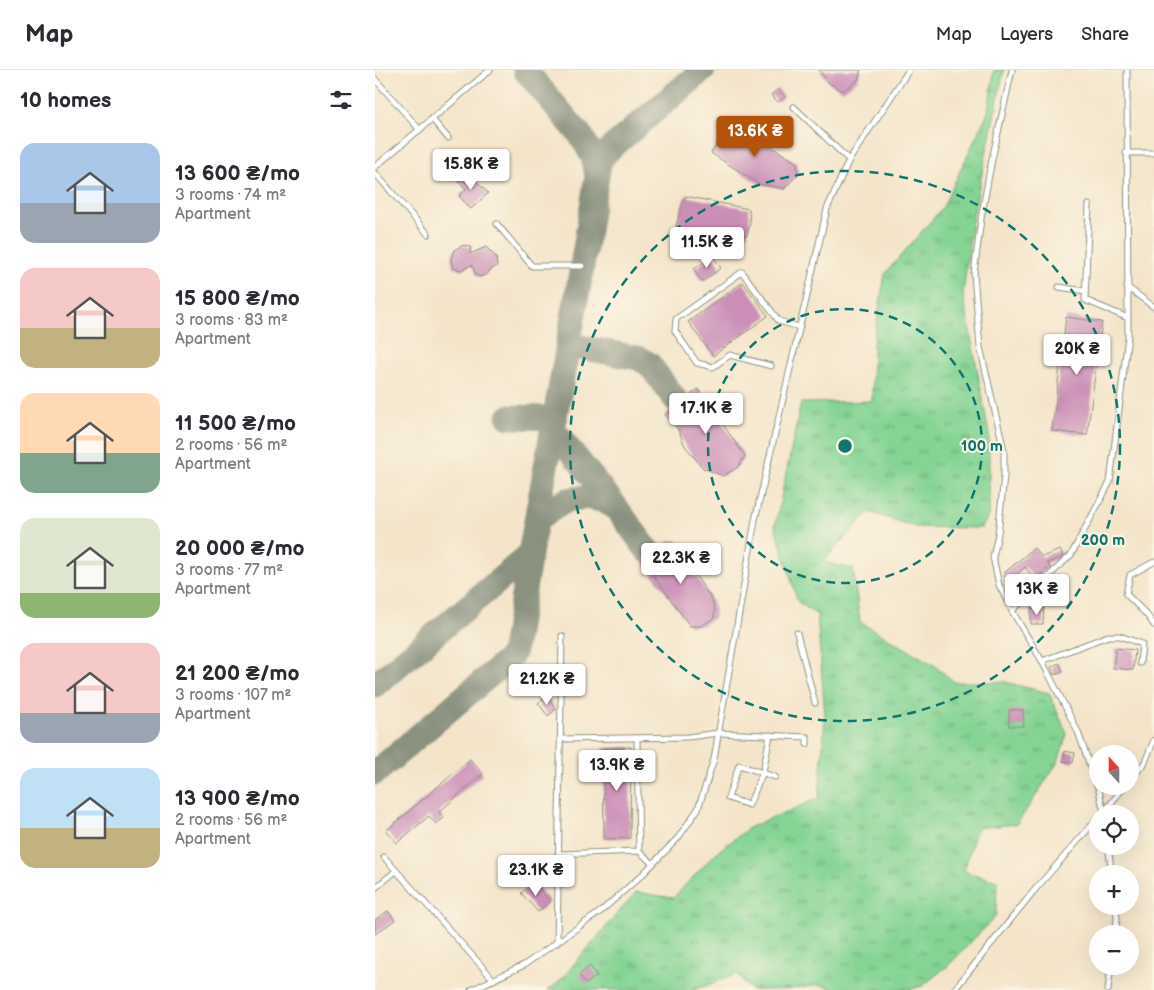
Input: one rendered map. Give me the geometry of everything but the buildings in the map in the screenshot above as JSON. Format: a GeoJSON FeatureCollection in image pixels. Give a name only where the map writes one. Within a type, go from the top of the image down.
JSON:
{"type":"FeatureCollection","features":[{"type":"Feature","properties":{"kind":"lane"},"geometry":{"type":"LineString","coordinates":[[375,168],[490,70]]}},
{"type":"Feature","properties":{"kind":"lane"},"geometry":{"type":"LineString","coordinates":[[471,990],[524,965],[600,912],[653,864],[678,838],[697,809],[714,759],[755,520],[827,209],[849,160],[909,70]]}},
{"type":"Feature","properties":{"kind":"lane"},"geometry":{"type":"LineString","coordinates":[[1012,70],[981,218],[975,274],[980,348],[1004,450],[1005,476],[998,534],[993,557],[999,585],[1042,661],[1078,732],[1089,762]]}},
{"type":"Feature","properties":{"kind":"lane"},"geometry":{"type":"LineString","coordinates":[[1012,611],[1071,555],[1110,482],[1128,336],[1127,70]]}},
{"type":"Feature","properties":{"kind":"lane"},"geometry":{"type":"LineString","coordinates":[[375,79],[419,130]]}},
{"type":"Feature","properties":{"kind":"lane"},"geometry":{"type":"LineString","coordinates":[[794,107],[849,160]]}},
{"type":"Feature","properties":{"kind":"lane"},"geometry":{"type":"LineString","coordinates":[[432,119],[448,138]]}},
{"type":"Feature","properties":{"kind":"lane"},"geometry":{"type":"LineString","coordinates":[[1126,153],[1154,153]]}},
{"type":"Feature","properties":{"kind":"lane"},"geometry":{"type":"LineString","coordinates":[[375,173],[427,234]]}},
{"type":"Feature","properties":{"kind":"lane"},"geometry":{"type":"LineString","coordinates":[[1089,205],[1085,300],[1127,318]]}},
{"type":"Feature","properties":{"kind":"lane"},"geometry":{"type":"LineString","coordinates":[[497,224],[532,266],[582,266]]}},
{"type":"Feature","properties":{"kind":"lane"},"geometry":{"type":"LineString","coordinates":[[771,366],[730,355],[713,367],[697,363],[675,331],[675,319],[742,272],[779,321],[799,327]]}},
{"type":"Feature","properties":{"kind":"lane"},"geometry":{"type":"LineString","coordinates":[[1059,287],[1085,291]]}},
{"type":"Feature","properties":{"kind":"lane"},"geometry":{"type":"LineString","coordinates":[[1127,287],[1154,307]]}},
{"type":"Feature","properties":{"kind":"lane"},"geometry":{"type":"LineString","coordinates":[[1154,562],[1130,574],[1126,594],[1147,615],[1154,625]]}},
{"type":"Feature","properties":{"kind":"lane"},"geometry":{"type":"LineString","coordinates":[[797,633],[815,703]]}},
{"type":"Feature","properties":{"kind":"lane"},"geometry":{"type":"LineString","coordinates":[[557,943],[562,636]]}},
{"type":"Feature","properties":{"kind":"lane"},"geometry":{"type":"LineString","coordinates":[[1042,661],[1108,636],[1120,636],[1142,644],[1139,664]]}},
{"type":"Feature","properties":{"kind":"lane"},"geometry":{"type":"LineString","coordinates":[[560,739],[688,737],[719,733],[807,737],[807,744]]}},
{"type":"Feature","properties":{"kind":"lane"},"geometry":{"type":"LineString","coordinates":[[770,735],[763,772],[749,805],[729,798],[739,765],[763,772],[775,777]]}},
{"type":"Feature","properties":{"kind":"lane"},"geometry":{"type":"LineString","coordinates":[[637,738],[639,851]]}},
{"type":"Feature","properties":{"kind":"lane"},"geometry":{"type":"LineString","coordinates":[[1139,769],[1145,762],[1154,740]]}},
{"type":"Feature","properties":{"kind":"lane"},"geometry":{"type":"LineString","coordinates":[[1110,805],[1118,795]]}},
{"type":"Feature","properties":{"kind":"lane"},"geometry":{"type":"LineString","coordinates":[[953,990],[1089,827]]}},
{"type":"Feature","properties":{"kind":"lane"},"geometry":{"type":"LineString","coordinates":[[557,854],[639,851],[653,864]]}},
{"type":"Feature","properties":{"kind":"lane"},"geometry":{"type":"LineString","coordinates":[[384,857],[494,980]]}},
{"type":"Feature","properties":{"kind":"lane"},"geometry":{"type":"LineString","coordinates":[[375,888],[396,871]]}},
{"type":"Feature","properties":{"kind":"lane"},"geometry":{"type":"LineString","coordinates":[[1108,990],[1110,975]]}},
{"type":"Feature","properties":{"kind":"green space"},"geometry":{"type":"Polygon","coordinates":[[[994,70],[1004,70],[972,220],[963,294],[989,433],[989,514],[982,528],[916,527],[869,512],[823,562],[853,569],[860,622],[934,665],[954,682],[1005,682],[1049,693],[1067,734],[1058,762],[1017,824],[977,828],[964,871],[997,881],[996,916],[949,965],[922,986],[909,990],[839,990],[820,985],[783,990],[751,990],[737,974],[694,990],[547,990],[558,983],[636,892],[673,898],[717,852],[750,827],[819,798],[825,715],[817,615],[798,602],[775,526],[801,403],[872,401],[873,344],[885,274],[943,207],[988,112],[994,70]]]}},
{"type":"Feature","properties":{"kind":"taxiway"},"geometry":{"type":"LineString","coordinates":[[525,70],[582,137],[593,157],[597,175]]}},
{"type":"Feature","properties":{"kind":"taxiway"},"geometry":{"type":"LineString","coordinates":[[375,685],[530,554],[599,164],[603,156],[612,147],[703,70]]}},
{"type":"Feature","properties":{"kind":"taxiway"},"geometry":{"type":"LineString","coordinates":[[568,345],[638,358],[649,364],[675,399]]}},
{"type":"Feature","properties":{"kind":"taxiway"},"geometry":{"type":"LineString","coordinates":[[509,417],[555,418]]}},
{"type":"Feature","properties":{"kind":"taxiway"},"geometry":{"type":"LineString","coordinates":[[553,429],[617,508]]}},
{"type":"Feature","properties":{"kind":"taxiway"},"geometry":{"type":"LineString","coordinates":[[537,519],[567,500],[585,497],[606,501],[618,510],[648,551]]}},
{"type":"Feature","properties":{"kind":"taxiway"},"geometry":{"type":"LineString","coordinates":[[375,773],[511,657],[514,650],[530,554]]}}]}
